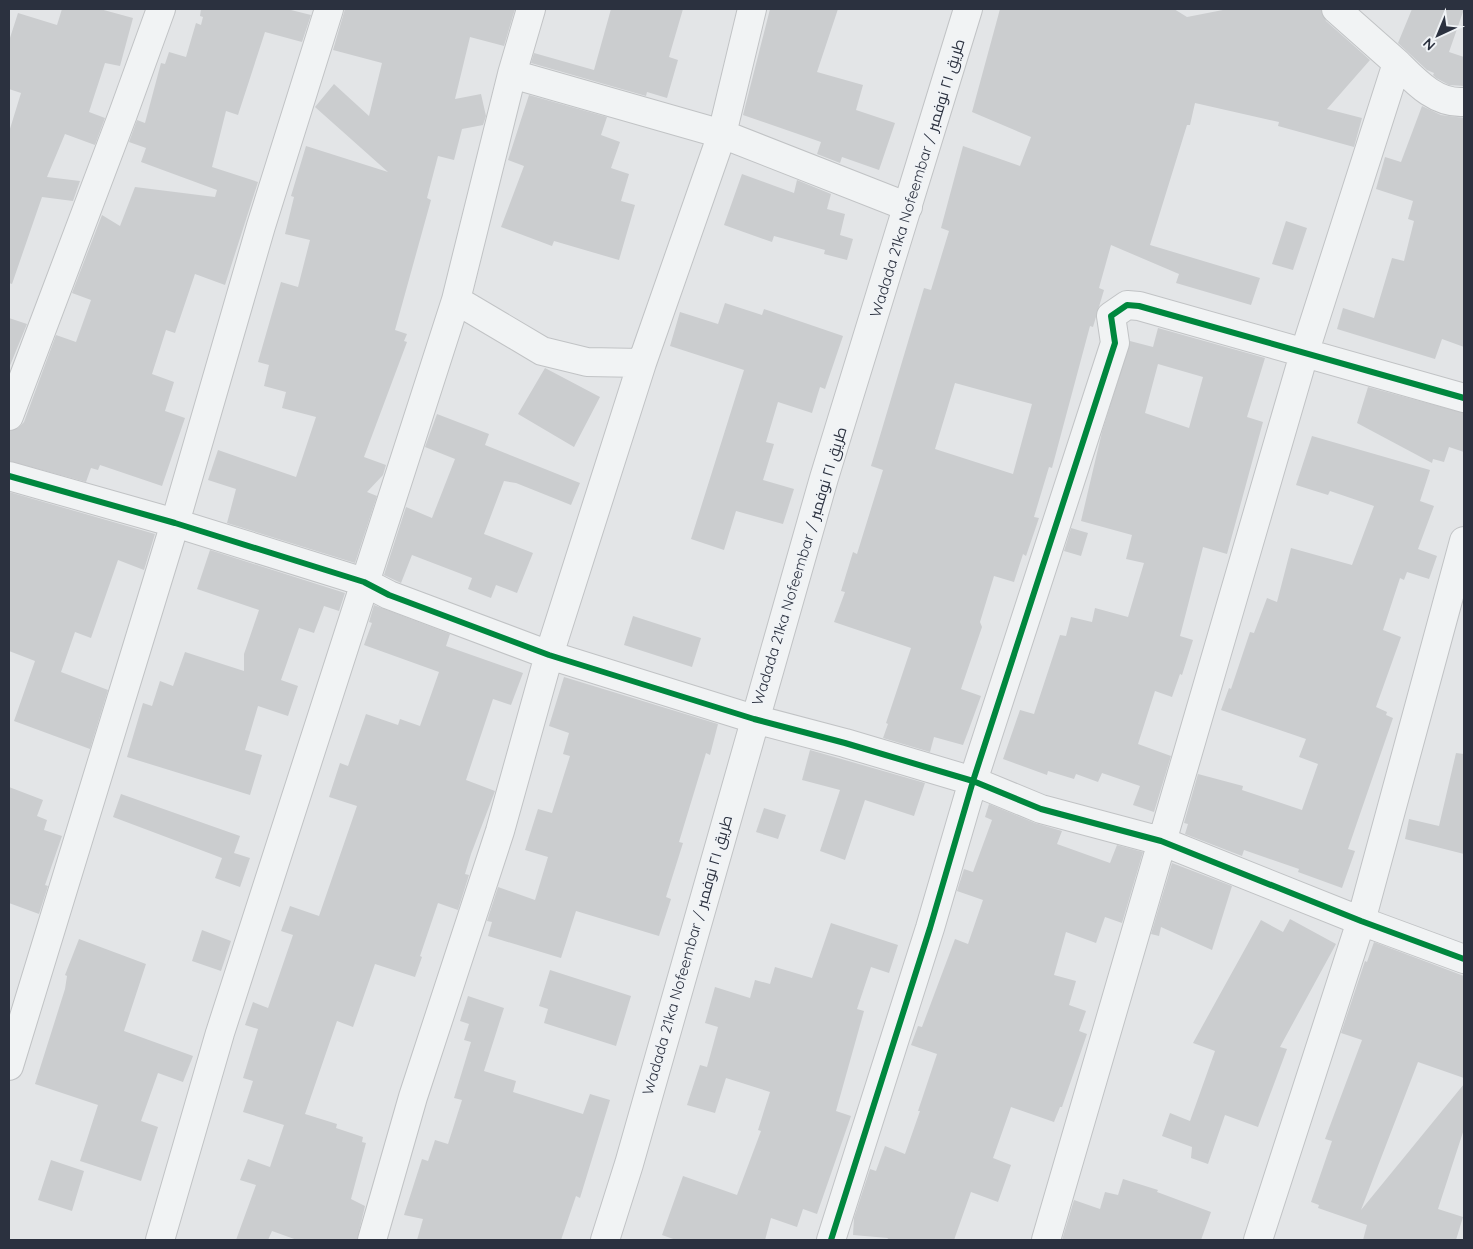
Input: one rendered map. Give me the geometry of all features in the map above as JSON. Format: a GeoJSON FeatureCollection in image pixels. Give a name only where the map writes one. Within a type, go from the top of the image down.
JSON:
{"type":"FeatureCollection","features":[{"type":"Feature","properties":{"kind":"street"},"geometry":{"type":"LineString","coordinates":[[9,416],[161,9]]}},
{"type":"Feature","properties":{"kind":"street"},"geometry":{"type":"LineString","coordinates":[[9,1066],[175,523],[260,226],[329,9]]}},
{"type":"Feature","properties":{"kind":"street"},"geometry":{"type":"LineString","coordinates":[[160,1240],[220,1032],[456,300],[512,74],[531,9]]}},
{"type":"Feature","properties":{"kind":"street"},"geometry":{"type":"LineString","coordinates":[[372,1240],[413,1097],[500,831],[549,655],[642,363],[722,134],[752,9]]}},
{"type":"Feature","properties":{"kind":"street","name":"Wadada 21ka Nofeembar / طريق ٢١ نوفمبر"},"geometry":{"type":"LineString","coordinates":[[605,1240],[629,1164],[824,478],[968,9]]}},
{"type":"Feature","properties":{"kind":"street"},"geometry":{"type":"LineString","coordinates":[[1336,9],[1421,87],[1450,103],[1464,102]]}},
{"type":"Feature","properties":{"kind":"street"},"geometry":{"type":"LineString","coordinates":[[1046,1240],[1304,354],[1397,63]]}},
{"type":"Feature","properties":{"kind":"street"},"geometry":{"type":"LineString","coordinates":[[512,74],[722,134],[908,207]]}},
{"type":"Feature","properties":{"kind":"street"},"geometry":{"type":"LineString","coordinates":[[456,300],[542,350],[588,362],[642,363]]}},
{"type":"Feature","properties":{"kind":"street"},"geometry":{"type":"LineString","coordinates":[[831,1240],[930,928],[973,781],[1115,343],[1111,316],[1127,305],[1139,306],[1464,398]]}},
{"type":"Feature","properties":{"kind":"street"},"geometry":{"type":"LineString","coordinates":[[9,476],[175,523],[364,582],[389,595],[549,655],[754,719],[845,742],[973,781],[1041,809],[1161,841],[1361,921],[1464,959]]}},
{"type":"Feature","properties":{"kind":"street"},"geometry":{"type":"LineString","coordinates":[[1258,1240],[1361,921],[1464,542]]}},
{"type":"Feature","properties":{"kind":"building"},"geometry":{"type":"Polygon","coordinates":[[[62,9],[100,9],[133,18],[120,66],[105,63],[89,112],[105,118],[95,145],[65,134],[47,177],[80,181],[73,201],[42,197],[12,284],[9,283],[9,132],[21,93],[9,89],[9,41],[18,13],[57,25],[62,9]]]}},
{"type":"Feature","properties":{"kind":"building"},"geometry":{"type":"Polygon","coordinates":[[[201,9],[287,9],[311,15],[302,42],[265,32],[238,115],[226,111],[212,167],[258,182],[225,285],[195,274],[175,333],[166,330],[152,374],[174,382],[165,411],[185,418],[162,486],[100,465],[98,470],[91,468],[86,482],[9,461],[9,431],[18,428],[24,422],[56,335],[76,342],[91,300],[72,293],[102,215],[120,226],[135,187],[215,197],[217,190],[141,162],[146,148],[129,142],[137,120],[145,123],[161,63],[165,64],[169,52],[186,57],[196,23],[201,25],[203,17],[200,16],[201,9]]]}},
{"type":"Feature","properties":{"kind":"building"},"geometry":{"type":"Polygon","coordinates":[[[345,9],[515,9],[504,46],[470,37],[455,99],[481,94],[486,116],[483,125],[462,129],[454,160],[438,156],[427,198],[431,200],[395,330],[407,334],[404,341],[407,342],[364,457],[386,465],[383,475],[367,492],[377,496],[355,563],[227,523],[236,489],[208,480],[218,450],[296,477],[316,417],[282,408],[286,392],[264,386],[269,365],[258,362],[281,282],[298,287],[310,240],[285,234],[294,197],[291,196],[306,146],[388,172],[315,107],[334,84],[369,116],[382,63],[333,50],[345,9]]]}},
{"type":"Feature","properties":{"kind":"building"},"geometry":{"type":"Polygon","coordinates":[[[611,9],[683,9],[669,57],[678,60],[667,98],[647,92],[646,96],[531,63],[534,53],[594,70],[611,9]]]}},
{"type":"Feature","properties":{"kind":"building"},"geometry":{"type":"Polygon","coordinates":[[[770,9],[838,9],[817,72],[863,85],[856,110],[895,123],[879,170],[842,157],[840,163],[817,154],[821,142],[743,115],[770,9]]]}},
{"type":"Feature","properties":{"kind":"building"},"geometry":{"type":"Polygon","coordinates":[[[1000,9],[1174,9],[1187,17],[1228,9],[1321,9],[1326,21],[1370,60],[1327,109],[1362,118],[1354,147],[1278,126],[1279,122],[1195,103],[1190,125],[1187,125],[1150,245],[1260,278],[1251,305],[1176,283],[1179,274],[1111,245],[1099,288],[1104,290],[1093,327],[1090,326],[1052,468],[1049,467],[1034,517],[1039,518],[1026,556],[1023,554],[1014,582],[994,576],[980,622],[982,627],[961,689],[981,696],[963,745],[934,737],[930,752],[883,738],[888,724],[886,723],[911,648],[834,622],[845,592],[841,591],[853,552],[857,554],[883,470],[871,466],[924,288],[931,290],[949,231],[941,228],[963,146],[1020,166],[1031,137],[972,112],[1000,9]],[[955,383],[935,449],[1013,474],[1032,404],[955,383]]]}},
{"type":"Feature","properties":{"kind":"building"},"geometry":{"type":"Polygon","coordinates":[[[1412,9],[1464,9],[1449,52],[1464,57],[1464,86],[1449,85],[1436,78],[1433,75],[1434,73],[1427,70],[1398,43],[1412,9]]]}},
{"type":"Feature","properties":{"kind":"building"},"geometry":{"type":"Polygon","coordinates":[[[529,95],[607,117],[601,135],[620,142],[611,168],[629,174],[621,201],[635,205],[619,260],[554,241],[552,246],[501,227],[524,166],[508,160],[529,95]]]}},
{"type":"Feature","properties":{"kind":"building"},"geometry":{"type":"Polygon","coordinates":[[[1422,106],[1441,115],[1464,118],[1464,347],[1442,339],[1435,359],[1337,329],[1343,308],[1374,318],[1392,258],[1404,261],[1414,221],[1408,219],[1413,201],[1376,189],[1385,157],[1401,162],[1422,106]]]}},
{"type":"Feature","properties":{"kind":"building"},"geometry":{"type":"Polygon","coordinates":[[[742,174],[794,193],[797,180],[831,194],[827,209],[845,214],[840,235],[853,239],[847,260],[824,254],[825,250],[774,236],[772,242],[724,225],[742,174]]]}},
{"type":"Feature","properties":{"kind":"building"},"geometry":{"type":"Polygon","coordinates":[[[1286,221],[1307,228],[1293,270],[1272,264],[1286,221]]]}},
{"type":"Feature","properties":{"kind":"building"},"geometry":{"type":"Polygon","coordinates":[[[725,303],[762,315],[764,309],[843,336],[825,389],[820,387],[812,413],[778,402],[766,442],[774,444],[763,480],[794,489],[783,524],[736,511],[724,550],[691,539],[744,370],[670,346],[680,312],[718,324],[725,303]]]}},
{"type":"Feature","properties":{"kind":"building"},"geometry":{"type":"Polygon","coordinates":[[[9,318],[27,324],[9,368],[9,318]]]}},
{"type":"Feature","properties":{"kind":"building"},"geometry":{"type":"Polygon","coordinates":[[[1158,328],[1265,358],[1247,417],[1263,422],[1227,554],[1203,547],[1180,636],[1193,640],[1182,675],[1180,674],[1172,697],[1155,691],[1138,744],[1171,756],[1154,812],[1133,805],[1140,786],[1102,773],[1098,782],[1076,774],[1074,779],[1048,771],[1047,775],[1003,759],[1020,710],[1034,714],[1060,635],[1066,636],[1071,617],[1092,622],[1095,608],[1128,617],[1144,563],[1126,559],[1132,535],[1081,521],[1102,432],[1130,341],[1153,347],[1158,328]],[[1158,364],[1145,413],[1189,428],[1203,377],[1158,364]]]}},
{"type":"Feature","properties":{"kind":"building"},"geometry":{"type":"Polygon","coordinates":[[[545,368],[600,397],[574,447],[518,414],[545,368]]]}},
{"type":"Feature","properties":{"kind":"building"},"geometry":{"type":"Polygon","coordinates":[[[1368,387],[1464,413],[1464,452],[1449,447],[1444,462],[1433,459],[1432,463],[1357,423],[1368,387]]]}},
{"type":"Feature","properties":{"kind":"building"},"geometry":{"type":"Polygon","coordinates":[[[437,414],[489,434],[485,445],[580,483],[571,505],[516,483],[504,481],[484,534],[533,553],[517,593],[496,585],[491,598],[468,589],[472,578],[412,555],[401,583],[384,575],[406,507],[432,518],[455,459],[425,447],[437,414]]]}},
{"type":"Feature","properties":{"kind":"building"},"geometry":{"type":"Polygon","coordinates":[[[1312,436],[1430,470],[1420,501],[1434,506],[1418,549],[1437,556],[1429,579],[1407,572],[1404,580],[1400,578],[1383,630],[1401,637],[1376,707],[1387,712],[1386,715],[1393,718],[1348,849],[1355,851],[1342,888],[1298,872],[1299,869],[1244,850],[1242,856],[1185,834],[1188,824],[1184,823],[1198,774],[1243,786],[1242,790],[1302,810],[1318,764],[1299,757],[1306,739],[1221,710],[1229,688],[1231,689],[1250,632],[1254,633],[1267,598],[1277,602],[1291,548],[1352,565],[1374,506],[1330,491],[1328,495],[1296,485],[1312,436]]]}},
{"type":"Feature","properties":{"kind":"building"},"geometry":{"type":"Polygon","coordinates":[[[9,492],[155,534],[144,570],[118,560],[91,638],[75,632],[61,672],[108,690],[90,749],[14,721],[35,661],[9,651],[9,492]]]}},
{"type":"Feature","properties":{"kind":"building"},"geometry":{"type":"Polygon","coordinates":[[[1071,528],[1088,533],[1081,556],[1064,551],[1071,528]]]}},
{"type":"Feature","properties":{"kind":"building"},"geometry":{"type":"Polygon","coordinates":[[[210,550],[345,593],[339,611],[324,606],[314,633],[299,628],[281,680],[298,686],[288,716],[258,706],[245,750],[262,755],[250,795],[127,757],[143,703],[152,706],[160,681],[173,686],[185,652],[244,671],[244,654],[259,610],[197,589],[210,550]]]}},
{"type":"Feature","properties":{"kind":"building"},"geometry":{"type":"Polygon","coordinates":[[[374,605],[450,634],[446,646],[523,673],[511,705],[493,699],[466,780],[495,791],[471,854],[465,874],[469,875],[458,910],[438,903],[415,977],[375,964],[353,1027],[337,1021],[305,1114],[337,1124],[336,1128],[363,1137],[362,1142],[366,1143],[351,1199],[365,1206],[357,1240],[297,1240],[272,1231],[268,1240],[236,1240],[256,1185],[240,1180],[248,1159],[270,1167],[284,1125],[243,1112],[253,1081],[243,1078],[258,1029],[245,1025],[253,1002],[268,1008],[293,935],[281,931],[290,906],[319,916],[357,806],[329,797],[340,763],[348,766],[366,714],[398,725],[400,719],[420,726],[439,672],[364,645],[372,623],[369,622],[374,605]]]}},
{"type":"Feature","properties":{"kind":"building"},"geometry":{"type":"Polygon","coordinates":[[[633,616],[701,638],[692,667],[624,645],[633,616]]]}},
{"type":"Feature","properties":{"kind":"building"},"geometry":{"type":"Polygon","coordinates":[[[564,677],[718,724],[710,755],[706,753],[679,842],[683,843],[666,897],[671,899],[659,936],[576,911],[561,958],[488,936],[492,922],[487,921],[498,887],[535,900],[548,857],[525,850],[538,809],[552,813],[570,756],[563,754],[569,733],[549,726],[564,677]]]}},
{"type":"Feature","properties":{"kind":"building"},"geometry":{"type":"Polygon","coordinates":[[[810,750],[925,783],[914,816],[865,800],[845,860],[820,851],[840,790],[802,780],[810,750]]]}},
{"type":"Feature","properties":{"kind":"building"},"geometry":{"type":"Polygon","coordinates":[[[1456,753],[1464,754],[1464,854],[1405,839],[1409,819],[1439,826],[1456,753]]]}},
{"type":"Feature","properties":{"kind":"building"},"geometry":{"type":"Polygon","coordinates":[[[9,787],[43,800],[37,816],[47,820],[44,830],[62,836],[45,885],[48,886],[39,914],[9,903],[9,787]]]}},
{"type":"Feature","properties":{"kind":"building"},"geometry":{"type":"Polygon","coordinates":[[[121,794],[240,836],[234,853],[250,858],[240,887],[215,878],[222,858],[113,817],[121,794]]]}},
{"type":"Feature","properties":{"kind":"building"},"geometry":{"type":"Polygon","coordinates":[[[989,804],[1035,823],[1062,831],[1057,844],[1110,863],[1117,845],[1143,852],[1122,923],[1105,917],[1096,943],[1066,932],[1054,975],[1076,981],[1069,1005],[1086,1011],[1079,1031],[1087,1034],[1062,1107],[1060,1107],[1054,1122],[1011,1107],[993,1158],[1011,1165],[998,1202],[971,1192],[954,1240],[887,1240],[888,1238],[853,1235],[854,1218],[870,1169],[876,1171],[885,1146],[905,1154],[920,1111],[918,1111],[937,1054],[911,1045],[918,1026],[922,1027],[955,939],[968,944],[983,900],[957,891],[964,869],[973,872],[992,820],[985,817],[989,804]]]}},
{"type":"Feature","properties":{"kind":"building"},"geometry":{"type":"Polygon","coordinates":[[[764,808],[786,815],[778,839],[756,832],[764,808]]]}},
{"type":"Feature","properties":{"kind":"building"},"geometry":{"type":"Polygon","coordinates":[[[1172,863],[1232,886],[1212,950],[1161,927],[1159,936],[1151,934],[1172,863]]]}},
{"type":"Feature","properties":{"kind":"building"},"geometry":{"type":"Polygon","coordinates":[[[1290,919],[1336,944],[1280,1047],[1287,1049],[1258,1127],[1225,1115],[1208,1164],[1191,1158],[1192,1147],[1162,1136],[1170,1113],[1190,1121],[1215,1051],[1193,1043],[1261,920],[1283,932],[1290,919]]]}},
{"type":"Feature","properties":{"kind":"building"},"geometry":{"type":"Polygon","coordinates":[[[831,923],[898,945],[889,973],[871,967],[857,1009],[864,1011],[836,1111],[851,1116],[817,1214],[803,1209],[797,1227],[771,1218],[765,1240],[676,1240],[662,1235],[683,1176],[737,1195],[761,1131],[758,1130],[770,1092],[726,1078],[715,1113],[687,1105],[700,1065],[707,1067],[718,1027],[705,1023],[715,987],[750,998],[755,980],[770,984],[775,967],[812,978],[831,923]]]}},
{"type":"Feature","properties":{"kind":"building"},"geometry":{"type":"Polygon","coordinates":[[[202,930],[231,941],[221,971],[192,961],[202,930]]]}},
{"type":"Feature","properties":{"kind":"building"},"geometry":{"type":"Polygon","coordinates":[[[79,939],[146,964],[124,1031],[193,1056],[183,1082],[158,1073],[141,1121],[158,1127],[141,1181],[80,1161],[98,1105],[35,1084],[65,989],[67,976],[65,975],[79,939]]]}},
{"type":"Feature","properties":{"kind":"building"},"geometry":{"type":"Polygon","coordinates":[[[1374,942],[1464,976],[1464,1078],[1418,1062],[1361,1210],[1464,1084],[1464,1129],[1438,1209],[1463,1217],[1456,1240],[1363,1240],[1367,1225],[1318,1208],[1319,1205],[1311,1202],[1332,1141],[1325,1139],[1362,1040],[1341,1033],[1365,961],[1367,962],[1374,942]]]}},
{"type":"Feature","properties":{"kind":"building"},"geometry":{"type":"Polygon","coordinates":[[[550,970],[631,996],[616,1046],[544,1023],[548,1009],[539,1006],[550,970]]]}},
{"type":"Feature","properties":{"kind":"building"},"geometry":{"type":"Polygon","coordinates":[[[468,996],[504,1008],[484,1071],[516,1081],[513,1092],[583,1114],[590,1094],[610,1100],[580,1198],[576,1196],[561,1240],[417,1240],[423,1219],[404,1215],[422,1159],[428,1161],[435,1140],[448,1144],[462,1100],[454,1098],[471,1042],[464,1040],[469,1024],[460,1021],[468,996]]]}},
{"type":"Feature","properties":{"kind":"building"},"geometry":{"type":"Polygon","coordinates":[[[51,1160],[84,1171],[72,1211],[38,1200],[51,1160]]]}},
{"type":"Feature","properties":{"kind":"building"},"geometry":{"type":"Polygon","coordinates":[[[1123,1179],[1158,1190],[1157,1192],[1211,1212],[1201,1240],[1062,1240],[1074,1200],[1100,1209],[1105,1192],[1118,1195],[1123,1179]]]}},
{"type":"Feature","properties":{"kind":"cycle path"},"geometry":{"type":"LineString","coordinates":[[831,1240],[930,928],[973,781],[1115,343],[1111,316],[1127,305],[1139,306],[1464,398]]}},
{"type":"Feature","properties":{"kind":"cycle path"},"geometry":{"type":"LineString","coordinates":[[9,476],[175,523],[364,582],[389,595],[549,655],[754,719],[845,743],[973,781],[1041,809],[1161,841],[1361,921],[1464,959]]}}]}
